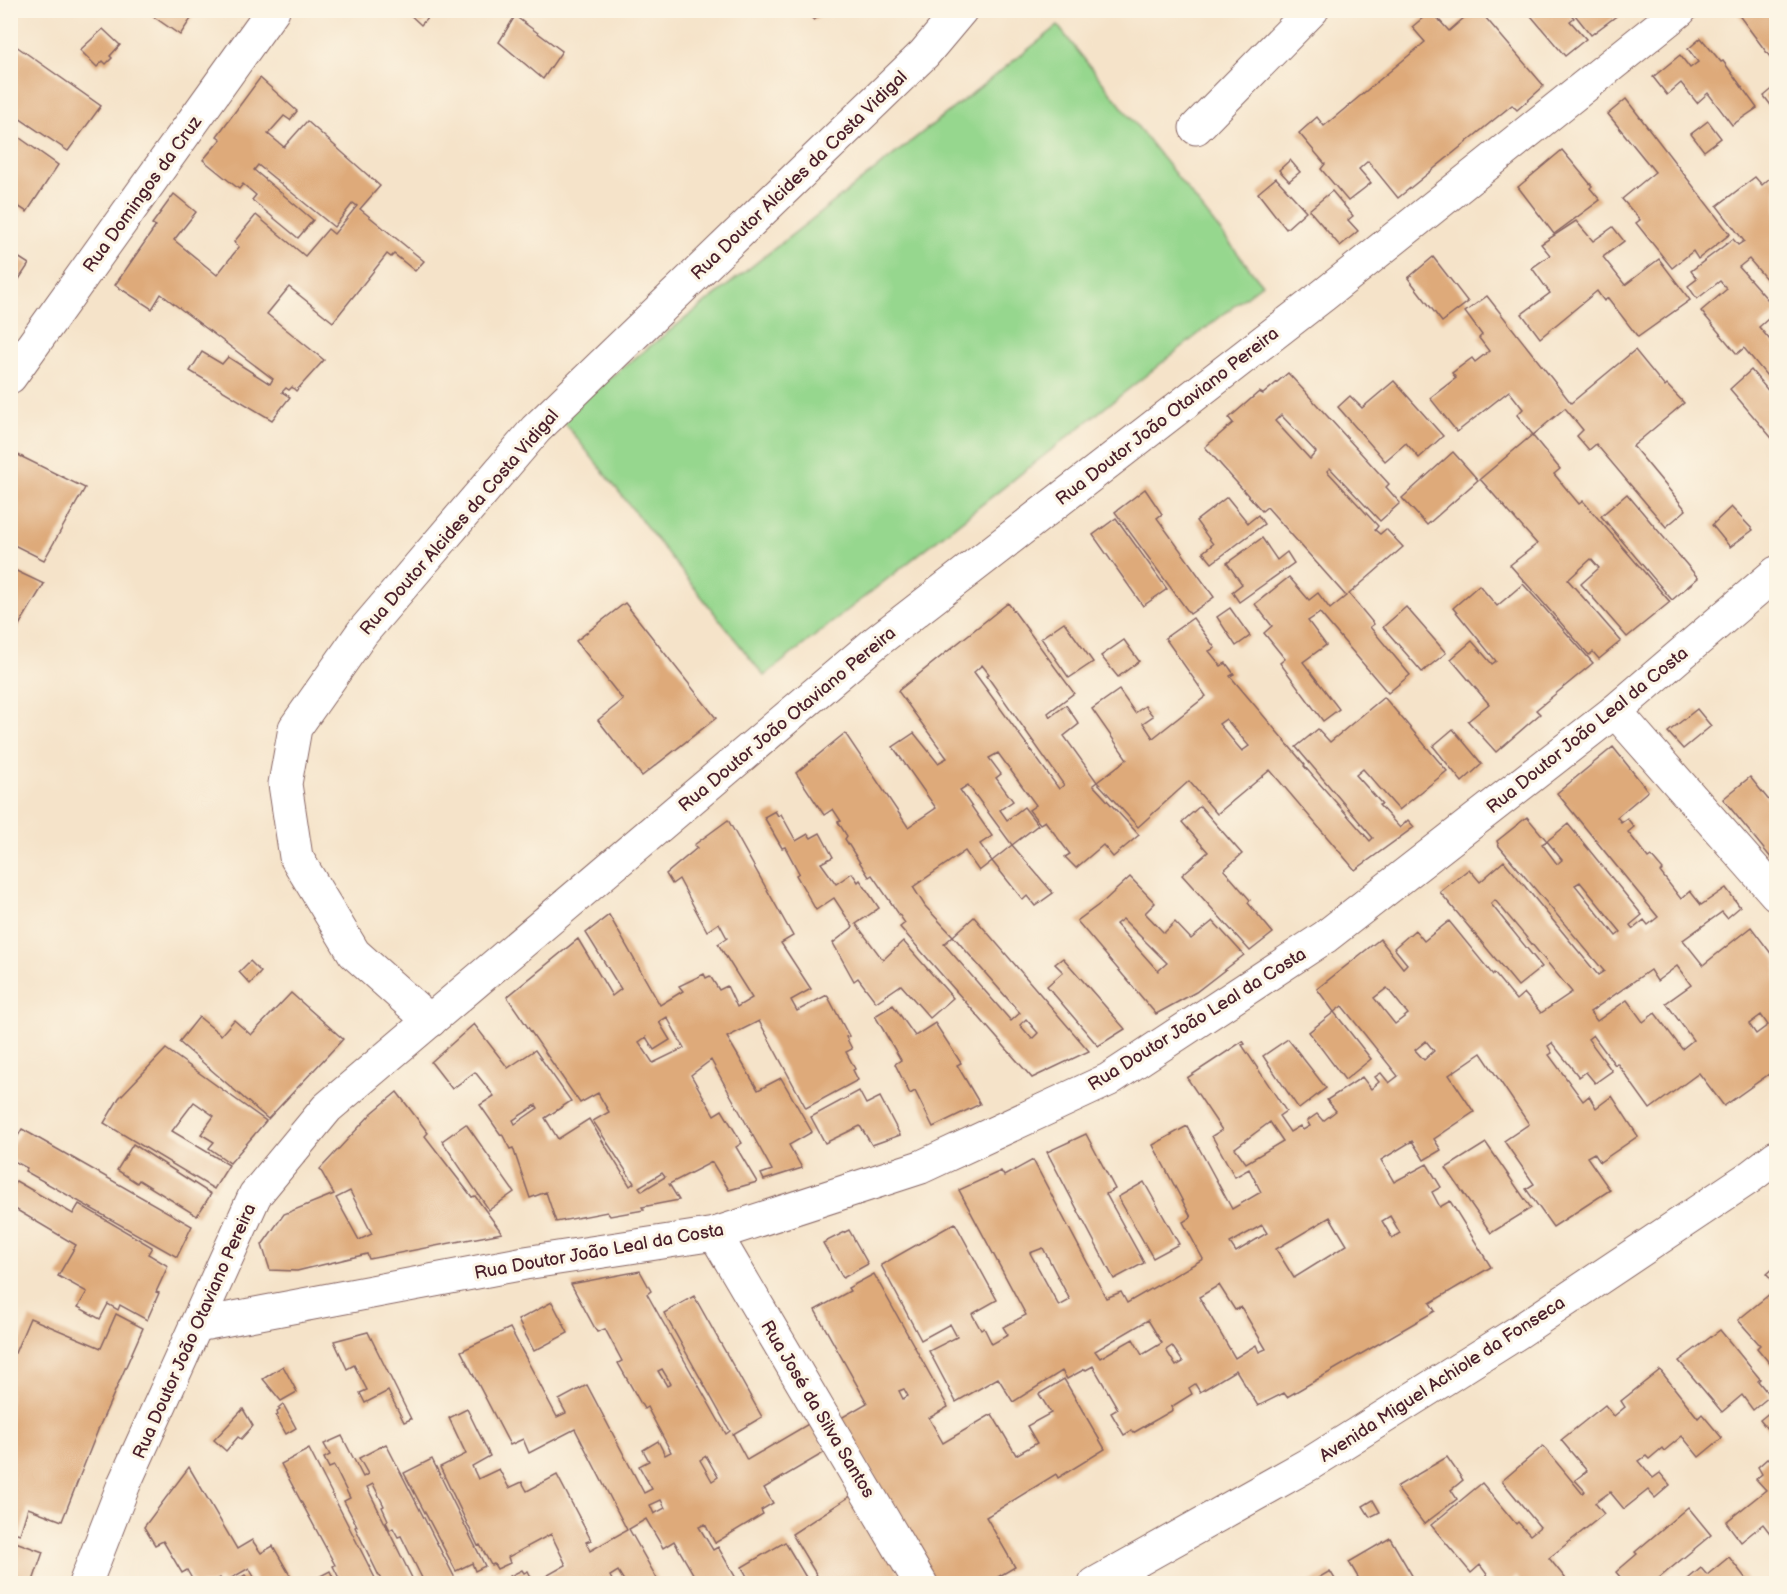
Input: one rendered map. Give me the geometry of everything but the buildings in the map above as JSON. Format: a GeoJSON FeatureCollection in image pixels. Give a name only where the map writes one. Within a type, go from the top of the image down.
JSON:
{"type":"FeatureCollection","features":[{"type":"Feature","properties":{"kind":"street","name":"Rua Domingos da Cruz"},"geometry":{"type":"LineString","coordinates":[[10,377],[273,10]]}},
{"type":"Feature","properties":{"kind":"street","name":"Rua Doutor Alcides da Costa Vidigal"},"geometry":{"type":"LineString","coordinates":[[430,1021],[354,952],[296,857],[285,784],[295,728],[362,633],[536,429],[924,54],[961,10]]}},
{"type":"Feature","properties":{"kind":"street"},"geometry":{"type":"LineString","coordinates":[[1196,128],[1312,10]]}},
{"type":"Feature","properties":{"kind":"street","name":"Rua Doutor João Otaviano Pereira"},"geometry":{"type":"LineString","coordinates":[[85,1584],[124,1484],[255,1195],[327,1108],[876,642],[1324,294],[1680,10]]}},
{"type":"Feature","properties":{"kind":"street","name":"Rua Doutor João Leal da Costa"},"geometry":{"type":"LineString","coordinates":[[197,1325],[525,1263],[715,1234],[921,1167],[1108,1080],[1325,938],[1615,711],[1776,573]]}},
{"type":"Feature","properties":{"kind":"street"},"geometry":{"type":"LineString","coordinates":[[1615,711],[1776,894]]}},
{"type":"Feature","properties":{"kind":"street","name":"Avenida Miguel Achiole da Fonseca"},"geometry":{"type":"LineString","coordinates":[[1095,1584],[1311,1463],[1517,1332],[1750,1177],[1776,1157]]}},
{"type":"Feature","properties":{"kind":"street","name":"Rua José da Silva Santos"},"geometry":{"type":"LineString","coordinates":[[715,1234],[921,1584]]}},
{"type":"Feature","properties":{"kind":"green space"},"geometry":{"type":"Polygon","coordinates":[[[1058,26],[1262,284],[764,676],[560,417],[1058,26]]]}}]}
